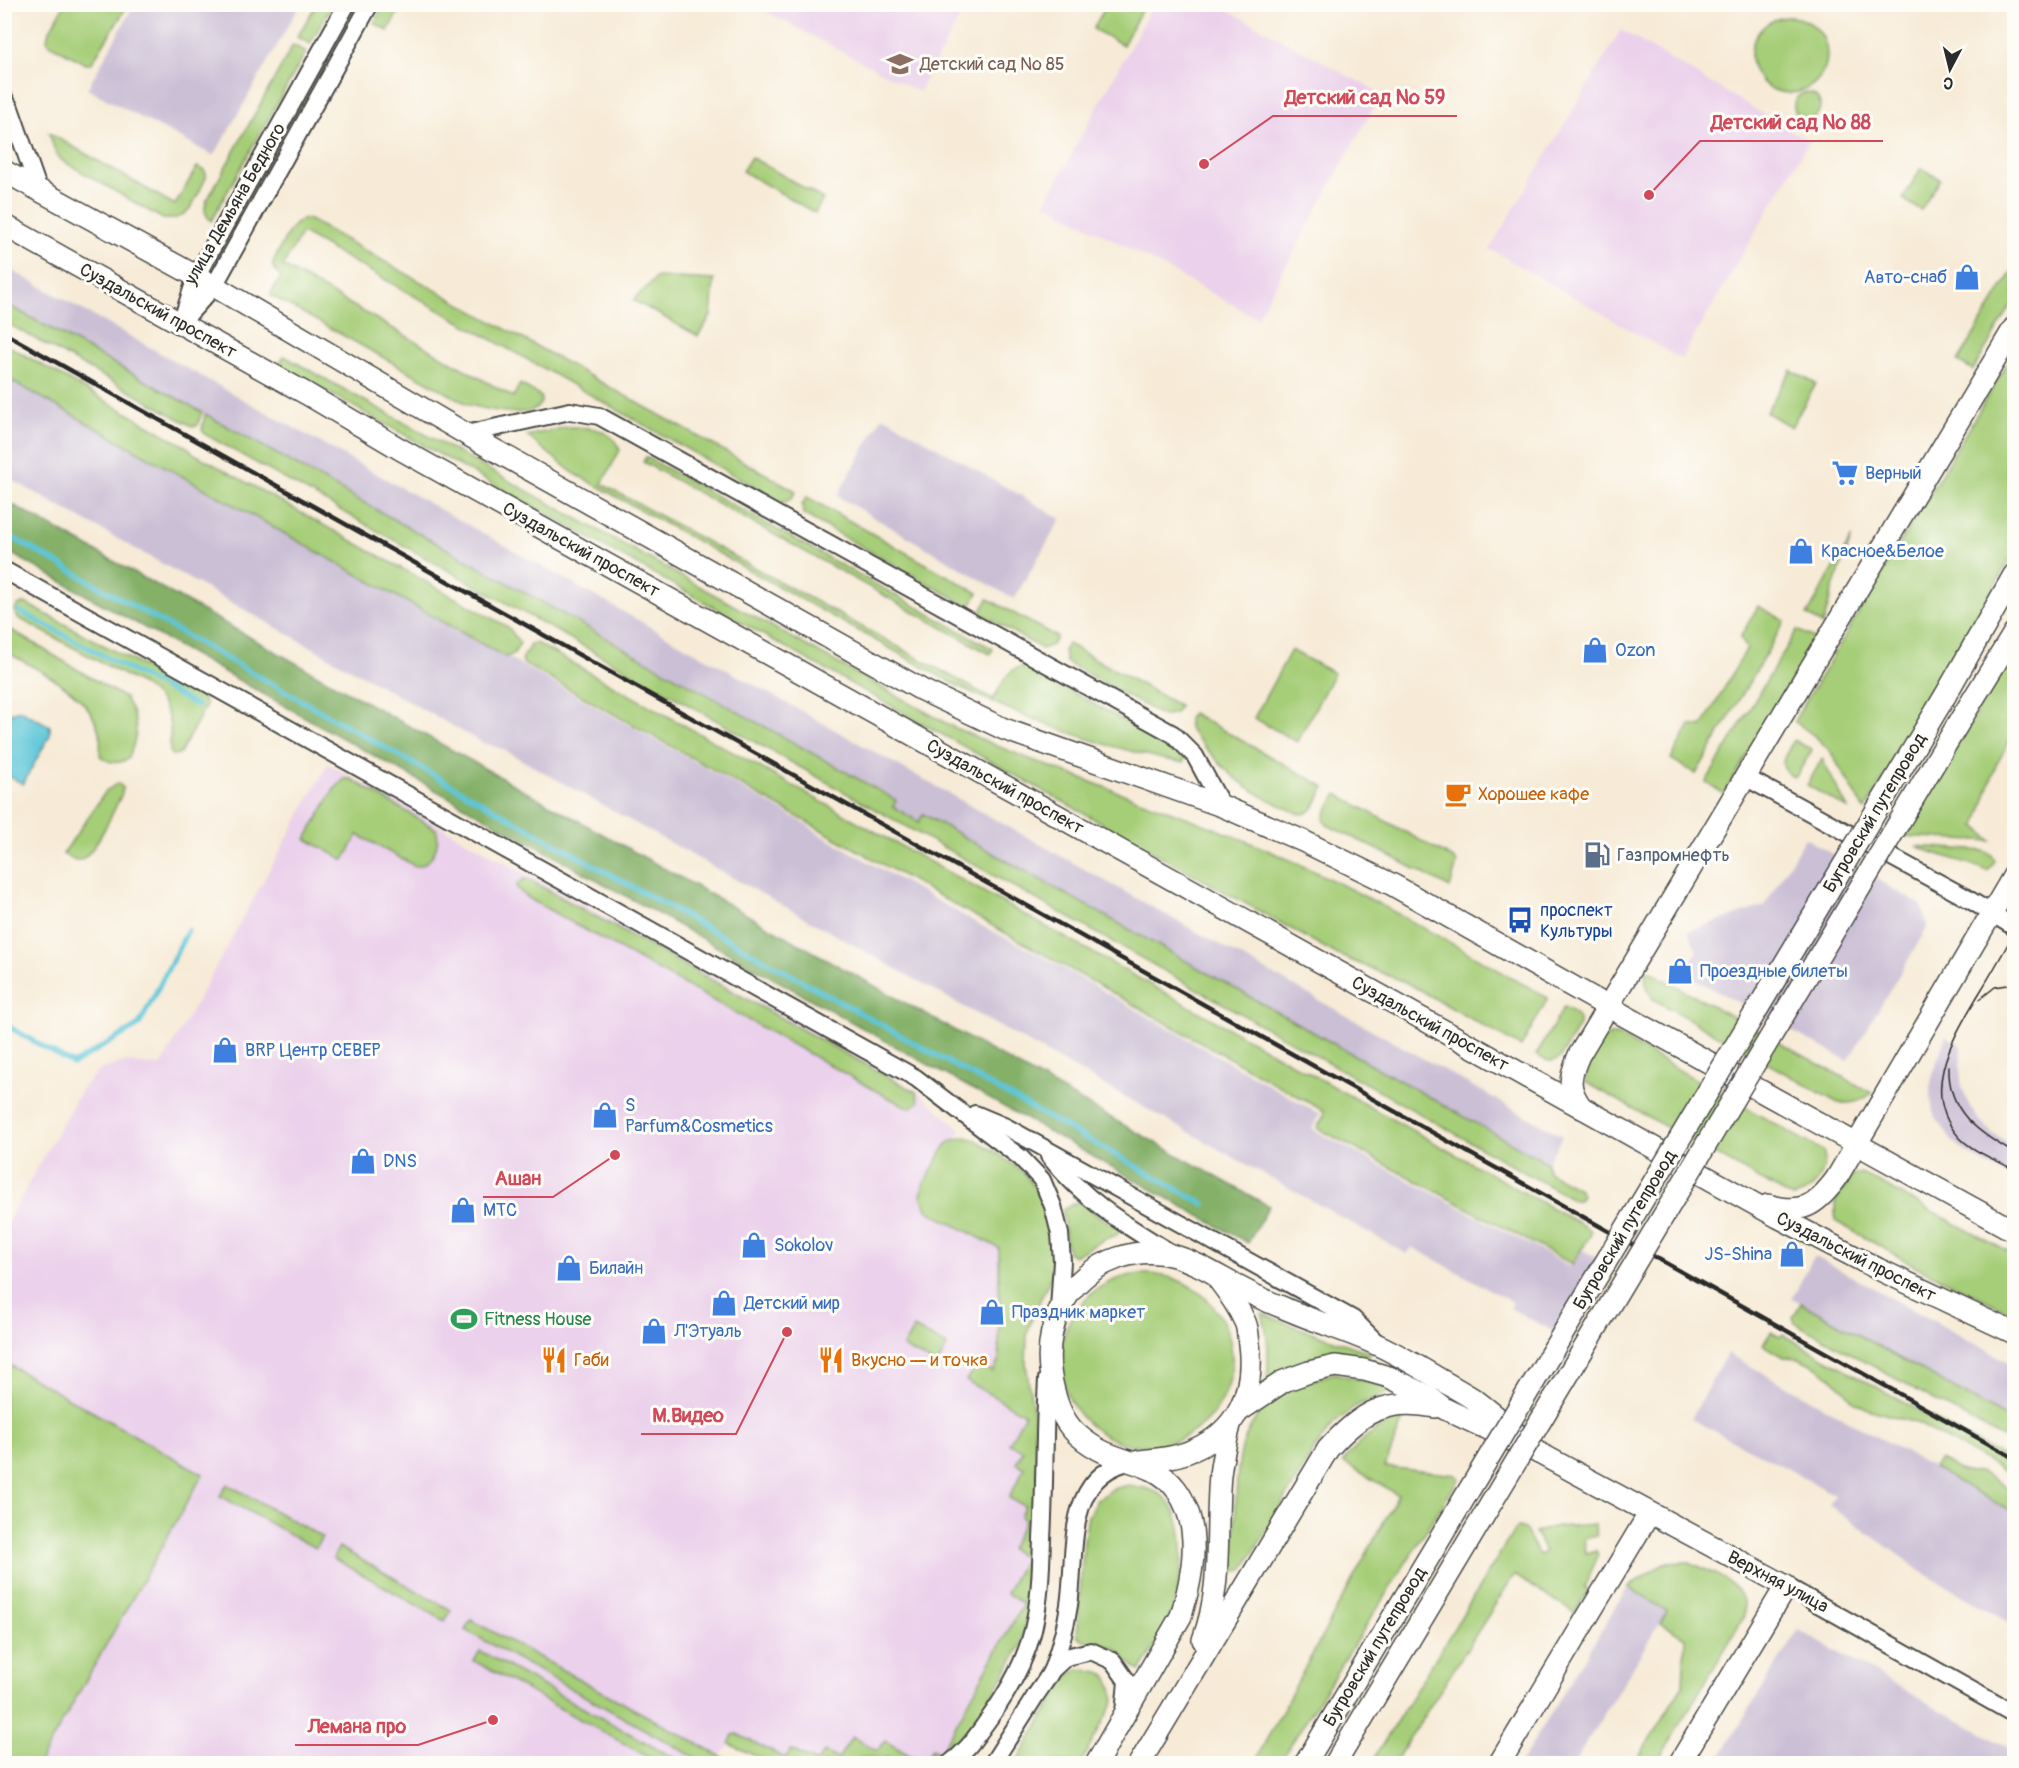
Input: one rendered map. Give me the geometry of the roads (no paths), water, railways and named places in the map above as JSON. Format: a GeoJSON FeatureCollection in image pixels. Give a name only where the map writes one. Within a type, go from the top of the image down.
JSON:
{"type":"FeatureCollection","features":[{"type":"Feature","properties":{"kind":"main road"},"geometry":{"type":"LineString","coordinates":[[4,171],[205,282],[466,434],[922,690],[1004,729],[1222,807],[1303,841],[1393,885],[2014,1232]]}},
{"type":"Feature","properties":{"kind":"main road","name":"Суздальский проспект"},"geometry":{"type":"LineString","coordinates":[[4,225],[400,449],[1744,1198],[1878,1269],[2014,1333]]}},
{"type":"Feature","properties":{"kind":"main road"},"geometry":{"type":"LineString","coordinates":[[1582,1108],[1570,1089],[1571,1078],[1579,1055],[2014,328]]}},
{"type":"Feature","properties":{"kind":"main road","name":"Бугровский путепровод"},"geometry":{"type":"LineString","coordinates":[[1305,1764],[1945,696],[2014,575]]}},
{"type":"Feature","properties":{"kind":"main road","name":"Бугровский путепровод"},"geometry":{"type":"LineString","coordinates":[[1335,1764],[2014,633]]}},
{"type":"Feature","properties":{"kind":"main road"},"geometry":{"type":"LineString","coordinates":[[1744,1198],[1782,1210],[1797,1210],[1819,1199],[1827,1191],[2014,876]]}},
{"type":"Feature","properties":{"kind":"main road"},"geometry":{"type":"LineString","coordinates":[[1096,1764],[1181,1616],[1188,1590],[1193,1543],[1189,1516],[1176,1489],[1157,1470],[1105,1453],[1077,1435],[1058,1409],[1051,1381],[1048,1351],[1051,1330],[1059,1310],[1074,1287],[1094,1270],[1119,1258],[1146,1252],[1173,1255],[1194,1262],[1214,1274],[1233,1298],[1246,1324],[1250,1355],[1249,1384],[1234,1418],[1220,1473],[1216,1590],[1210,1620],[1188,1680]]}},
{"type":"Feature","properties":{"kind":"main road","name":"Верхняя улица"},"geometry":{"type":"LineString","coordinates":[[1214,1274],[1283,1308],[1343,1329],[1381,1346],[1477,1401],[1539,1453]]}},
{"type":"Feature","properties":{"kind":"main road","name":"Верхняя улица"},"geometry":{"type":"LineString","coordinates":[[1234,1418],[1284,1381],[1309,1372],[1335,1366],[1364,1370],[1389,1377],[1428,1396],[1444,1409],[1539,1453],[1786,1586]]}},
{"type":"Feature","properties":{"kind":"main road"},"geometry":{"type":"LineString","coordinates":[[1139,1764],[1328,1449],[1345,1430],[1367,1414],[1395,1403],[1417,1403],[1444,1409]]}},
{"type":"Feature","properties":{"kind":"main road"},"geometry":{"type":"LineString","coordinates":[[1133,1461],[1165,1458],[1194,1450],[1234,1418]]}},
{"type":"Feature","properties":{"kind":"main road"},"geometry":{"type":"LineString","coordinates":[[1499,1764],[1649,1514]]}},
{"type":"Feature","properties":{"kind":"main road"},"geometry":{"type":"LineString","coordinates":[[1679,1764],[1786,1586]]}},
{"type":"Feature","properties":{"kind":"street","name":"улица Демьяна Бедного"},"geometry":{"type":"LineString","coordinates":[[205,282],[347,4]]}},
{"type":"Feature","properties":{"kind":"street","name":"улица Демьяна Бедного"},"geometry":{"type":"LineString","coordinates":[[180,324],[370,4]]}},
{"type":"Feature","properties":{"kind":"street"},"geometry":{"type":"LineString","coordinates":[[4,98],[38,188]]}},
{"type":"Feature","properties":{"kind":"street"},"geometry":{"type":"LineString","coordinates":[[466,434],[570,411],[599,416],[1173,734],[1195,756],[1222,807]]}},
{"type":"Feature","properties":{"kind":"street"},"geometry":{"type":"LineString","coordinates":[[4,570],[910,1075],[952,1104],[1022,1158],[1042,1180],[1053,1206],[1060,1234],[1062,1261],[1059,1310]]}},
{"type":"Feature","properties":{"kind":"street"},"geometry":{"type":"LineString","coordinates":[[1746,777],[1965,897],[2014,927]]}},
{"type":"Feature","properties":{"kind":"street"},"geometry":{"type":"LineString","coordinates":[[952,1104],[1006,1127],[1353,1319],[1381,1346]]}},
{"type":"Feature","properties":{"kind":"street"},"geometry":{"type":"LineString","coordinates":[[1043,1148],[1085,1195],[1121,1222],[1173,1255]]}},
{"type":"Feature","properties":{"kind":"street"},"geometry":{"type":"LineString","coordinates":[[948,1764],[965,1752],[997,1707],[1023,1660],[1032,1631],[1041,1567],[1048,1351]]}},
{"type":"Feature","properties":{"kind":"street"},"geometry":{"type":"LineString","coordinates":[[992,1764],[1052,1670],[1063,1638],[1069,1604],[1074,1533],[1081,1503],[1096,1480],[1118,1464],[1133,1461]]}},
{"type":"Feature","properties":{"kind":"street","name":"Верхняя улица"},"geometry":{"type":"LineString","coordinates":[[1786,1586],[2014,1713]]}},
{"type":"Feature","properties":{"kind":"street"},"geometry":{"type":"LineString","coordinates":[[1052,1670],[1066,1657],[1091,1651],[1113,1661],[1127,1681],[1124,1714]]}},
{"type":"Feature","properties":{"kind":"water"},"geometry":{"type":"Polygon","coordinates":[[[20,710],[50,726],[50,735],[23,784],[5,774],[5,723],[10,713],[20,710]]]}},
{"type":"Feature","properties":{"kind":"waterway"},"geometry":{"type":"LineString","coordinates":[[4,533],[581,858],[1204,1204]]}},
{"type":"Feature","properties":{"kind":"waterway"},"geometry":{"type":"LineString","coordinates":[[19,611],[198,706]]}},
{"type":"Feature","properties":{"kind":"waterway"},"geometry":{"type":"LineString","coordinates":[[4,1024],[73,1064],[139,1025],[188,930]]}},
{"type":"Feature","properties":{"kind":"tram line"},"geometry":{"type":"LineString","coordinates":[[2014,933],[1958,1030],[1944,1066],[1941,1084],[1942,1102],[1947,1120],[1959,1137],[1978,1151],[2014,1170]]}},
{"type":"Feature","properties":{"kind":"tram line"},"geometry":{"type":"LineString","coordinates":[[1980,999],[1995,987],[2014,984]]}},
{"type":"Feature","properties":{"kind":"tram line"},"geometry":{"type":"LineString","coordinates":[[1949,1066],[1953,1096],[1959,1108],[1978,1129],[2014,1153]]}},
{"type":"Feature","properties":{"kind":"railway"},"geometry":{"type":"LineString","coordinates":[[4,333],[2014,1458]]}},
{"type":"Feature","properties":{"kind":"place","name":"Детский сад № 85"},"geometry":{"type":"Point","coordinates":[900,64]}},
{"type":"Feature","properties":{"kind":"place","name":"Детский сад № 59"},"geometry":{"type":"Point","coordinates":[1204,164]}},
{"type":"Feature","properties":{"kind":"place","name":"Детский сад № 88"},"geometry":{"type":"Point","coordinates":[1649,195]}},
{"type":"Feature","properties":{"kind":"place","name":"Авто-снаб"},"geometry":{"type":"Point","coordinates":[1967,277]}},
{"type":"Feature","properties":{"kind":"place","name":"Верный"},"geometry":{"type":"Point","coordinates":[1845,473]}},
{"type":"Feature","properties":{"kind":"place","name":"Красное&Белое"},"geometry":{"type":"Point","coordinates":[1801,551]}},
{"type":"Feature","properties":{"kind":"place","name":"Ozon"},"geometry":{"type":"Point","coordinates":[1595,650]}},
{"type":"Feature","properties":{"kind":"place","name":"Хорошее кафе"},"geometry":{"type":"Point","coordinates":[1458,794]}},
{"type":"Feature","properties":{"kind":"place","name":"Газпромнефть"},"geometry":{"type":"Point","coordinates":[1597,855]}},
{"type":"Feature","properties":{"kind":"place","name":"проспект Культуры"},"geometry":{"type":"Point","coordinates":[1520,920]}},
{"type":"Feature","properties":{"kind":"place","name":"Проездные билеты"},"geometry":{"type":"Point","coordinates":[1680,971]}},
{"type":"Feature","properties":{"kind":"place","name":"BRP Центр СЕВЕР"},"geometry":{"type":"Point","coordinates":[225,1050]}},
{"type":"Feature","properties":{"kind":"place","name":"S Parfum&Cosmetics"},"geometry":{"type":"Point","coordinates":[605,1115]}},
{"type":"Feature","properties":{"kind":"place","name":"Ашан"},"geometry":{"type":"Point","coordinates":[615,1155]}},
{"type":"Feature","properties":{"kind":"place","name":"DNS"},"geometry":{"type":"Point","coordinates":[363,1161]}},
{"type":"Feature","properties":{"kind":"place","name":"МТС"},"geometry":{"type":"Point","coordinates":[463,1210]}},
{"type":"Feature","properties":{"kind":"place","name":"Sokolov"},"geometry":{"type":"Point","coordinates":[754,1245]}},
{"type":"Feature","properties":{"kind":"place","name":"JS-Shina"},"geometry":{"type":"Point","coordinates":[1792,1254]}},
{"type":"Feature","properties":{"kind":"place","name":"Билайн"},"geometry":{"type":"Point","coordinates":[569,1268]}},
{"type":"Feature","properties":{"kind":"place","name":"Детский мир"},"geometry":{"type":"Point","coordinates":[724,1303]}},
{"type":"Feature","properties":{"kind":"place","name":"Праздник маркет"},"geometry":{"type":"Point","coordinates":[992,1312]}},
{"type":"Feature","properties":{"kind":"place","name":"Fitness House"},"geometry":{"type":"Point","coordinates":[464,1319]}},
{"type":"Feature","properties":{"kind":"place","name":"Л'Этуаль"},"geometry":{"type":"Point","coordinates":[654,1331]}},
{"type":"Feature","properties":{"kind":"place","name":"М.Видео"},"geometry":{"type":"Point","coordinates":[787,1332]}},
{"type":"Feature","properties":{"kind":"place","name":"Габи"},"geometry":{"type":"Point","coordinates":[554,1360]}},
{"type":"Feature","properties":{"kind":"place","name":"Вкусно — и точка"},"geometry":{"type":"Point","coordinates":[831,1360]}},
{"type":"Feature","properties":{"kind":"place","name":"Лемана про"},"geometry":{"type":"Point","coordinates":[493,1720]}}]}
